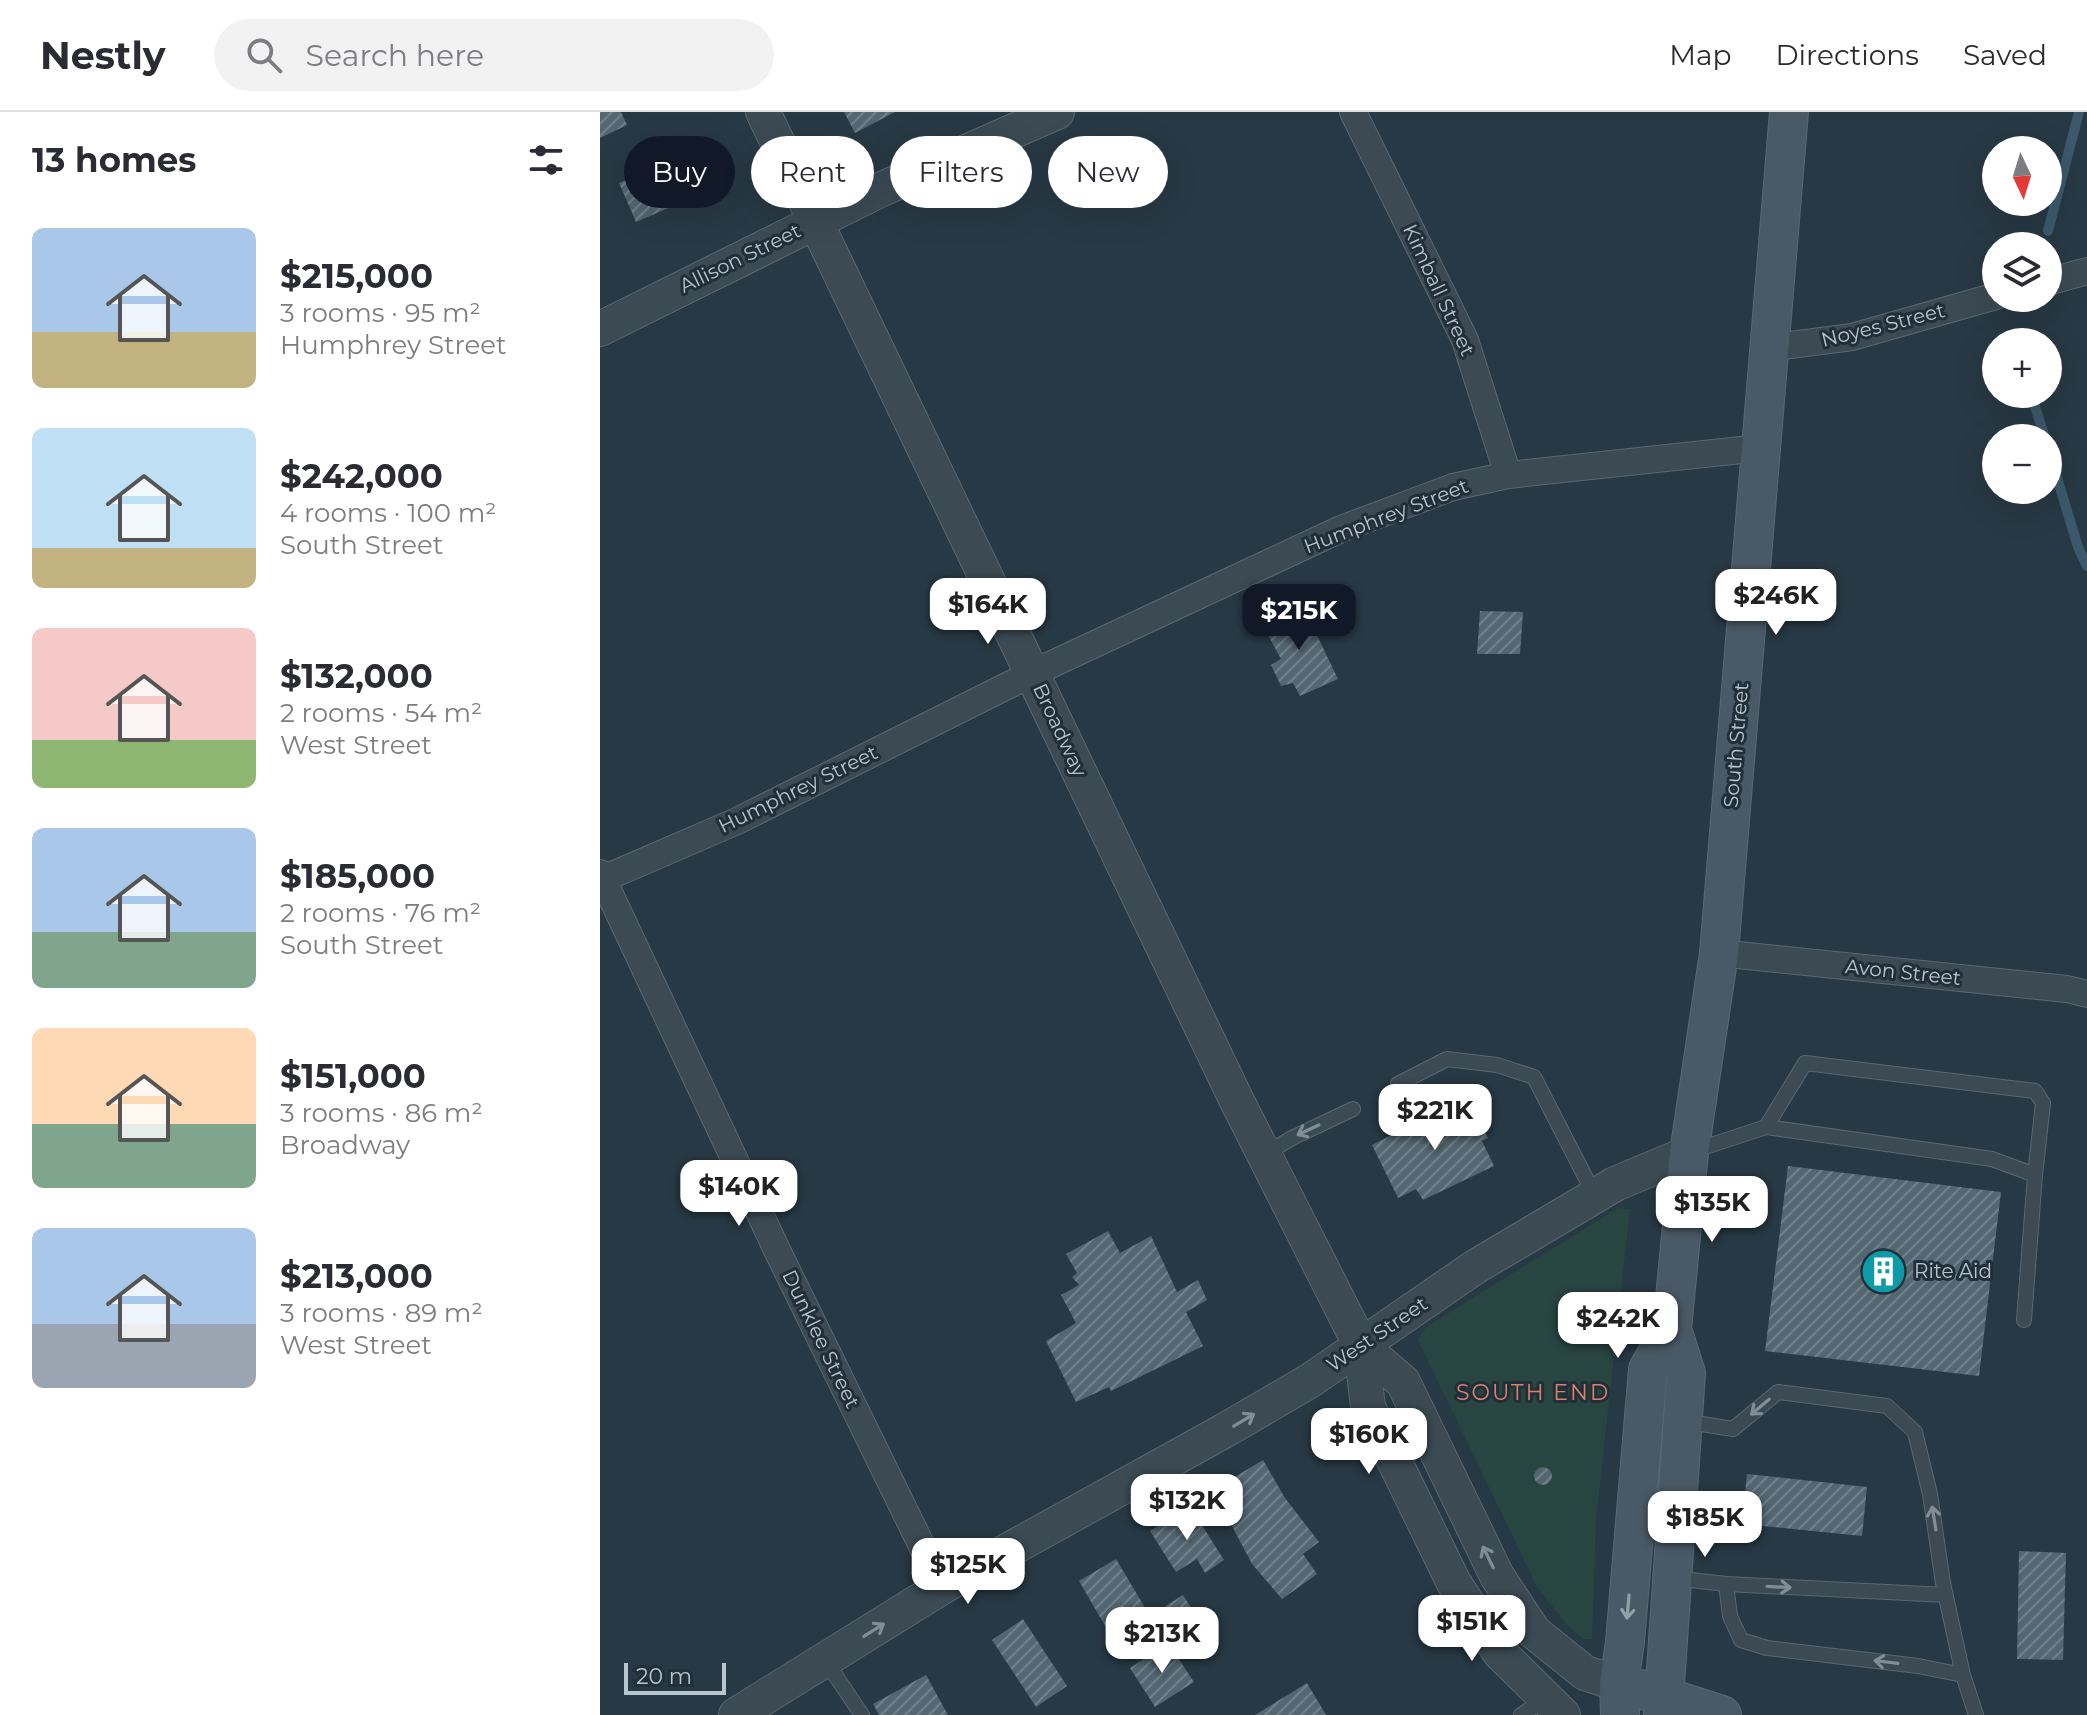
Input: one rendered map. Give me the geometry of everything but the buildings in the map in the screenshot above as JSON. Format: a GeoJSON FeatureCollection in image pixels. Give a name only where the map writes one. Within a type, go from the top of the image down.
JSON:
{"type":"FeatureCollection","features":[{"type":"Feature","properties":{"kind":"main road","name":"South Street"},"geometry":{"type":"LineString","coordinates":[[1664,1705],[1686,1373],[1672,1329],[1689,1153],[1719,953],[1789,112]]}},
{"type":"Feature","properties":{"kind":"main road","name":"South Street"},"geometry":{"type":"LineString","coordinates":[[1620,1700],[1648,1369],[1672,1329]]}},
{"type":"Feature","properties":{"kind":"main road","name":"Broadway"},"geometry":{"type":"LineString","coordinates":[[1620,1700],[1722,1715]]}},
{"type":"Feature","properties":{"kind":"street","name":"Broadway"},"geometry":{"type":"LineString","coordinates":[[763,112],[1264,1155],[1361,1346],[1368,1407],[1454,1583],[1500,1653],[1543,1710]]}},
{"type":"Feature","properties":{"kind":"street","name":"Allison Street"},"geometry":{"type":"LineString","coordinates":[[600,329],[882,189],[1057,112]]}},
{"type":"Feature","properties":{"kind":"street","name":"Kimball Street"},"geometry":{"type":"LineString","coordinates":[[1353,112],[1465,340],[1508,475]]}},
{"type":"Feature","properties":{"kind":"street"},"geometry":{"type":"LineString","coordinates":[[2062,278],[2087,271]]}},
{"type":"Feature","properties":{"kind":"street","name":"Noyes Street"},"geometry":{"type":"LineString","coordinates":[[1768,348],[1852,337],[1982,300]]}},
{"type":"Feature","properties":{"kind":"street","name":"Humphrey Street"},"geometry":{"type":"LineString","coordinates":[[602,876],[737,821],[1033,673],[1341,529],[1453,487],[1508,475],[1760,448]]}},
{"type":"Feature","properties":{"kind":"street","name":"Dunklee Street"},"geometry":{"type":"LineString","coordinates":[[602,876],[776,1248],[942,1587]]}},
{"type":"Feature","properties":{"kind":"street","name":"Avon Street"},"geometry":{"type":"LineString","coordinates":[[1719,953],[2067,989],[2087,994]]}},
{"type":"Feature","properties":{"kind":"street","name":"West Street"},"geometry":{"type":"LineString","coordinates":[[736,1715],[942,1587],[1229,1428],[1361,1346],[1475,1267],[1615,1184],[1689,1153]]}},
{"type":"Feature","properties":{"kind":"street","name":"Broadway"},"geometry":{"type":"LineString","coordinates":[[1361,1346],[1403,1382],[1497,1576],[1534,1632],[1620,1700]]}},
{"type":"Feature","properties":{"kind":"lane"},"geometry":{"type":"LineString","coordinates":[[1398,1084],[1447,1059],[1497,1065],[1534,1077],[1595,1196]]}},
{"type":"Feature","properties":{"kind":"lane"},"geometry":{"type":"LineString","coordinates":[[1766,1127],[1805,1063],[2035,1091],[2043,1103],[2024,1320]]}},
{"type":"Feature","properties":{"kind":"lane"},"geometry":{"type":"LineString","coordinates":[[1264,1155],[1353,1109]]}},
{"type":"Feature","properties":{"kind":"lane"},"geometry":{"type":"LineString","coordinates":[[1689,1153],[1766,1127],[1992,1159],[2035,1175]]}},
{"type":"Feature","properties":{"kind":"lane"},"geometry":{"type":"LineString","coordinates":[[1681,1421],[1733,1429],[1778,1392],[1887,1406],[1915,1432],[1930,1494],[1963,1675],[1976,1715]]}},
{"type":"Feature","properties":{"kind":"lane"},"geometry":{"type":"LineString","coordinates":[[1673,1578],[1726,1584],[1946,1595]]}},
{"type":"Feature","properties":{"kind":"lane"},"geometry":{"type":"LineString","coordinates":[[1726,1584],[1730,1616],[1741,1640],[1767,1648],[1918,1666],[1963,1675]]}},
{"type":"Feature","properties":{"kind":"lane"},"geometry":{"type":"LineString","coordinates":[[825,1660],[862,1715]]}},
{"type":"Feature","properties":{"kind":"green space"},"geometry":{"type":"Polygon","coordinates":[[[1618,1208],[1630,1209],[1596,1520],[1592,1639],[1583,1639],[1569,1627],[1537,1587],[1418,1340],[1426,1327],[1618,1208]]]}},
{"type":"Feature","properties":{"kind":"waterway"},"geometry":{"type":"LineString","coordinates":[[2048,231],[2079,112]]}},
{"type":"Feature","properties":{"kind":"waterway"},"geometry":{"type":"LineString","coordinates":[[2035,408],[2041,424]]}},
{"type":"Feature","properties":{"kind":"waterway"},"geometry":{"type":"LineString","coordinates":[[2062,494],[2087,566]]}},
{"type":"Feature","properties":{"kind":"place","name":"Rite Aid"},"geometry":{"type":"Point","coordinates":[1883,1271]}},
{"type":"Feature","properties":{"kind":"district","name":"SOUTH END"},"geometry":{"type":"Point","coordinates":[1533,1392]}}]}
